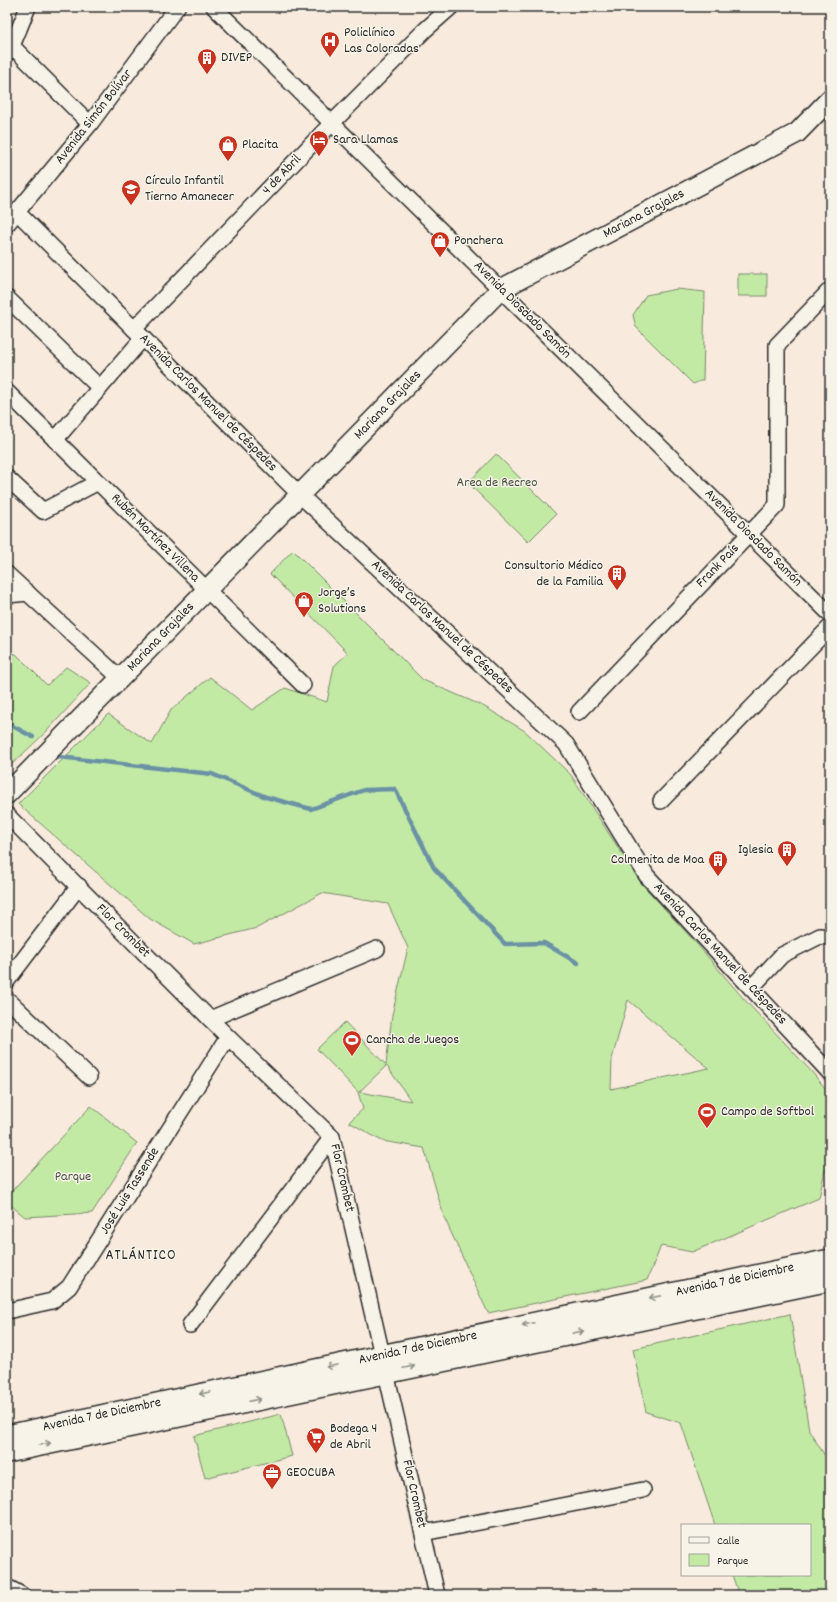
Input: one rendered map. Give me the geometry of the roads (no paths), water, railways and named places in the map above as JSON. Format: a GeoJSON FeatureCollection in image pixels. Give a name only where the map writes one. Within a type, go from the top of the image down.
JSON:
{"type":"FeatureCollection","features":[{"type":"Feature","properties":{"kind":"main road","name":"Avenida 7 de Diciembre"},"geometry":{"type":"LineString","coordinates":[[7,1452],[830,1260]]}},
{"type":"Feature","properties":{"kind":"main road","name":"Avenida 7 de Diciembre"},"geometry":{"type":"LineString","coordinates":[[7,1436],[830,1280]]}},
{"type":"Feature","properties":{"kind":"street"},"geometry":{"type":"LineString","coordinates":[[28,7],[10,50],[90,124]]}},
{"type":"Feature","properties":{"kind":"street","name":"Avenida Simón Bolívar"},"geometry":{"type":"LineString","coordinates":[[7,224],[90,124],[177,7]]}},
{"type":"Feature","properties":{"kind":"street","name":"Avenida Diosdado Samón"},"geometry":{"type":"LineString","coordinates":[[214,7],[830,614]]}},
{"type":"Feature","properties":{"kind":"street","name":"4 de Abril"},"geometry":{"type":"LineString","coordinates":[[55,440],[100,388],[138,333],[332,123],[425,30],[451,7]]}},
{"type":"Feature","properties":{"kind":"street","name":"Mariana Grajales"},"geometry":{"type":"LineString","coordinates":[[7,794],[501,290],[797,133],[830,99]]}},
{"type":"Feature","properties":{"kind":"street","name":"Avenida Carlos Manuel de Céspedes"},"geometry":{"type":"LineString","coordinates":[[17,212],[300,495],[566,744],[648,876],[830,1073]]}},
{"type":"Feature","properties":{"kind":"street","name":"Frank País"},"geometry":{"type":"LineString","coordinates":[[579,712],[777,505],[777,345],[830,290]]}},
{"type":"Feature","properties":{"kind":"street"},"geometry":{"type":"LineString","coordinates":[[7,298],[100,388]]}},
{"type":"Feature","properties":{"kind":"street","name":"Rubén Martínez Villena"},"geometry":{"type":"LineString","coordinates":[[7,392],[303,685]]}},
{"type":"Feature","properties":{"kind":"street"},"geometry":{"type":"LineString","coordinates":[[7,478],[43,511],[98,482]]}},
{"type":"Feature","properties":{"kind":"street"},"geometry":{"type":"LineString","coordinates":[[7,574],[120,678]]}},
{"type":"Feature","properties":{"kind":"street"},"geometry":{"type":"LineString","coordinates":[[7,595],[28,593]]}},
{"type":"Feature","properties":{"kind":"street"},"geometry":{"type":"LineString","coordinates":[[661,801],[830,627]]}},
{"type":"Feature","properties":{"kind":"street","name":"Flor Crombet"},"geometry":{"type":"LineString","coordinates":[[7,815],[228,1037],[332,1137],[437,1595]]}},
{"type":"Feature","properties":{"kind":"street"},"geometry":{"type":"LineString","coordinates":[[7,981],[78,886]]}},
{"type":"Feature","properties":{"kind":"street"},"geometry":{"type":"LineString","coordinates":[[751,988],[782,955],[820,936],[830,937]]}},
{"type":"Feature","properties":{"kind":"street"},"geometry":{"type":"LineString","coordinates":[[210,1019],[377,949]]}},
{"type":"Feature","properties":{"kind":"street"},"geometry":{"type":"LineString","coordinates":[[7,1000],[89,1078]]}},
{"type":"Feature","properties":{"kind":"street","name":"José Luis Tassende"},"geometry":{"type":"LineString","coordinates":[[7,1311],[52,1301],[69,1287],[228,1037]]}},
{"type":"Feature","properties":{"kind":"street"},"geometry":{"type":"LineString","coordinates":[[190,1325],[332,1137]]}},
{"type":"Feature","properties":{"kind":"street"},"geometry":{"type":"LineString","coordinates":[[423,1533],[643,1490]]}},
{"type":"Feature","properties":{"kind":"street"},"geometry":{"type":"LineString","coordinates":[[7,1587],[22,1595]]}},
{"type":"Feature","properties":{"kind":"waterway"},"geometry":{"type":"LineString","coordinates":[[7,723],[33,737]]}},
{"type":"Feature","properties":{"kind":"waterway"},"geometry":{"type":"LineString","coordinates":[[59,757],[212,774],[266,797],[311,809],[364,790],[395,789],[434,868],[505,944],[544,943],[578,963]]}},
{"type":"Feature","properties":{"kind":"place","name":"Policlínico Las Coloradas"},"geometry":{"type":"Point","coordinates":[330,58]}},
{"type":"Feature","properties":{"kind":"place","name":"DIVEP"},"geometry":{"type":"Point","coordinates":[207,75]}},
{"type":"Feature","properties":{"kind":"place","name":"Sara Llamas"},"geometry":{"type":"Point","coordinates":[319,157]}},
{"type":"Feature","properties":{"kind":"place","name":"Placita"},"geometry":{"type":"Point","coordinates":[228,162]}},
{"type":"Feature","properties":{"kind":"place","name":"Círculo Infantil Tierno Amanecer"},"geometry":{"type":"Point","coordinates":[131,206]}},
{"type":"Feature","properties":{"kind":"place","name":"Ponchera"},"geometry":{"type":"Point","coordinates":[440,258]}},
{"type":"Feature","properties":{"kind":"place","name":"Consultorio Médico de la Familia"},"geometry":{"type":"Point","coordinates":[617,591]}},
{"type":"Feature","properties":{"kind":"place","name":"Jorge’s Solutions"},"geometry":{"type":"Point","coordinates":[304,618]}},
{"type":"Feature","properties":{"kind":"place","name":"Iglesia"},"geometry":{"type":"Point","coordinates":[787,867]}},
{"type":"Feature","properties":{"kind":"place","name":"Colmenita de Moa"},"geometry":{"type":"Point","coordinates":[718,877]}},
{"type":"Feature","properties":{"kind":"place","name":"Cancha de Juegos"},"geometry":{"type":"Point","coordinates":[352,1057]}},
{"type":"Feature","properties":{"kind":"place","name":"Campo de Softbol"},"geometry":{"type":"Point","coordinates":[707,1129]}},
{"type":"Feature","properties":{"kind":"place","name":"Bodega 4 de Abril"},"geometry":{"type":"Point","coordinates":[316,1454]}},
{"type":"Feature","properties":{"kind":"place","name":"GEOCUBA"},"geometry":{"type":"Point","coordinates":[272,1490]}},
{"type":"Feature","properties":{"kind":"district","name":"ATLÁNTICO"},"geometry":{"type":"Point","coordinates":[141,1256]}},
{"type":"Feature","properties":{"kind":"park label","name":"Area de Recreo"},"geometry":{"type":"Point","coordinates":[497,483]}},
{"type":"Feature","properties":{"kind":"park label","name":"Parque"},"geometry":{"type":"Point","coordinates":[73,1177]}}]}
